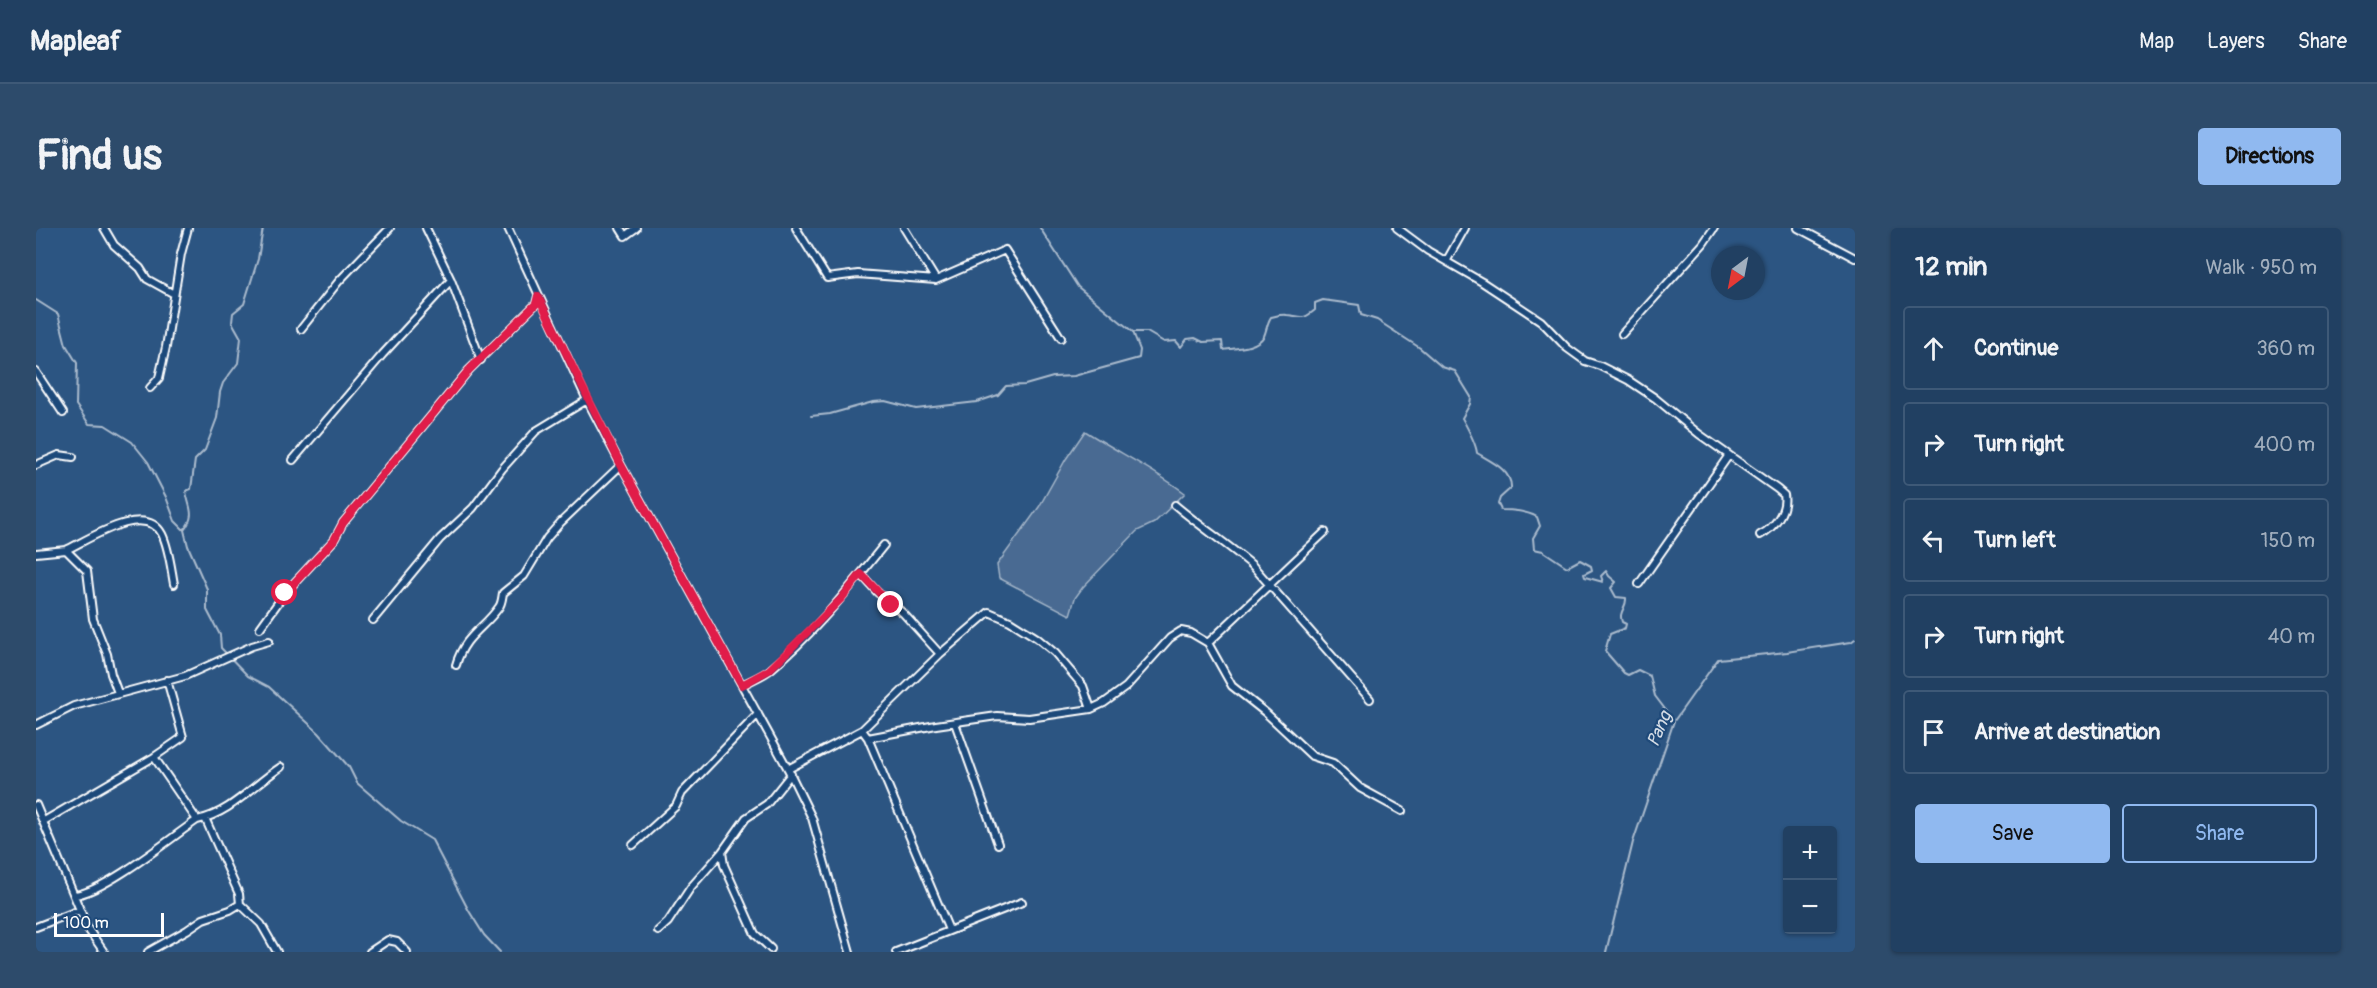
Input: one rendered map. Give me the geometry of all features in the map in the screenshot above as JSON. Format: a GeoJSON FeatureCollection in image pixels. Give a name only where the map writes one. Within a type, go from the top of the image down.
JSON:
{"type":"FeatureCollection","features":[{"type":"Feature","properties":{"kind":"street"},"geometry":{"type":"LineString","coordinates":[[104,228],[114,245],[140,268],[147,279],[174,294]]}},
{"type":"Feature","properties":{"kind":"street"},"geometry":{"type":"LineString","coordinates":[[150,388],[159,378],[181,254],[188,228]]}},
{"type":"Feature","properties":{"kind":"street"},"geometry":{"type":"LineString","coordinates":[[301,329],[339,281],[390,228]]}},
{"type":"Feature","properties":{"kind":"street"},"geometry":{"type":"LineString","coordinates":[[426,228],[451,280],[482,360]]}},
{"type":"Feature","properties":{"kind":"street"},"geometry":{"type":"LineString","coordinates":[[508,228],[587,400],[812,818],[850,952]]}},
{"type":"Feature","properties":{"kind":"street"},"geometry":{"type":"LineString","coordinates":[[620,228],[625,236],[636,228]]}},
{"type":"Feature","properties":{"kind":"street"},"geometry":{"type":"LineString","coordinates":[[796,228],[827,278],[858,274],[936,280],[1005,250],[1061,338]]}},
{"type":"Feature","properties":{"kind":"street"},"geometry":{"type":"LineString","coordinates":[[904,228],[936,280]]}},
{"type":"Feature","properties":{"kind":"street"},"geometry":{"type":"LineString","coordinates":[[1397,228],[1428,251],[1447,260],[1541,321],[1567,348],[1585,361],[1600,366],[1655,398],[1699,435],[1784,495],[1779,518],[1760,535]]}},
{"type":"Feature","properties":{"kind":"street"},"geometry":{"type":"LineString","coordinates":[[1447,260],[1465,228]]}},
{"type":"Feature","properties":{"kind":"street"},"geometry":{"type":"LineString","coordinates":[[1622,334],[1703,244],[1714,228]]}},
{"type":"Feature","properties":{"kind":"street"},"geometry":{"type":"LineString","coordinates":[[1798,228],[1855,258]]}},
{"type":"Feature","properties":{"kind":"street"},"geometry":{"type":"LineString","coordinates":[[293,460],[383,354],[451,280]]}},
{"type":"Feature","properties":{"kind":"street"},"geometry":{"type":"LineString","coordinates":[[260,628],[285,593],[334,540],[343,523],[469,370],[482,360],[536,304],[538,296]]}},
{"type":"Feature","properties":{"kind":"street"},"geometry":{"type":"LineString","coordinates":[[36,372],[63,412]]}},
{"type":"Feature","properties":{"kind":"street"},"geometry":{"type":"LineString","coordinates":[[373,620],[440,539],[473,508],[502,469],[536,431],[587,400]]}},
{"type":"Feature","properties":{"kind":"street"},"geometry":{"type":"LineString","coordinates":[[36,465],[59,455],[73,457]]}},
{"type":"Feature","properties":{"kind":"street"},"geometry":{"type":"LineString","coordinates":[[1639,584],[1729,455]]}},
{"type":"Feature","properties":{"kind":"street"},"geometry":{"type":"LineString","coordinates":[[456,664],[459,653],[474,633],[501,606],[503,593],[524,576],[547,538],[621,465]]}},
{"type":"Feature","properties":{"kind":"street"},"geometry":{"type":"LineString","coordinates":[[1175,505],[1208,533],[1252,565],[1371,699]]}},
{"type":"Feature","properties":{"kind":"street"},"geometry":{"type":"LineString","coordinates":[[36,553],[66,550],[118,524],[147,523],[162,532],[174,584]]}},
{"type":"Feature","properties":{"kind":"street"},"geometry":{"type":"LineString","coordinates":[[1208,643],[1325,532]]}},
{"type":"Feature","properties":{"kind":"street"},"geometry":{"type":"LineString","coordinates":[[742,685],[769,670],[834,607],[884,545]]}},
{"type":"Feature","properties":{"kind":"street"},"geometry":{"type":"LineString","coordinates":[[66,550],[87,571],[93,619],[107,654],[118,693]]}},
{"type":"Feature","properties":{"kind":"street"},"geometry":{"type":"LineString","coordinates":[[861,574],[877,592],[903,613],[940,654]]}},
{"type":"Feature","properties":{"kind":"street"},"geometry":{"type":"LineString","coordinates":[[658,931],[668,922],[690,887],[722,852],[746,818],[766,804],[789,772],[862,730],[940,654],[989,612],[1010,621],[1055,653],[1083,686],[1091,709]]}},
{"type":"Feature","properties":{"kind":"street"},"geometry":{"type":"LineString","coordinates":[[868,738],[908,728],[997,716],[1029,718],[1091,709],[1104,703],[1126,687],[1170,638],[1181,631],[1191,633],[1208,643],[1232,686],[1266,713],[1312,756],[1333,763],[1360,788],[1402,811]]}},
{"type":"Feature","properties":{"kind":"street"},"geometry":{"type":"LineString","coordinates":[[36,725],[74,706],[185,676],[244,649],[269,641]]}},
{"type":"Feature","properties":{"kind":"street"},"geometry":{"type":"LineString","coordinates":[[44,821],[154,757],[183,737],[167,680]]}},
{"type":"Feature","properties":{"kind":"street"},"geometry":{"type":"LineString","coordinates":[[633,845],[676,806],[682,793],[758,714]]}},
{"type":"Feature","properties":{"kind":"street"},"geometry":{"type":"LineString","coordinates":[[955,723],[998,844]]}},
{"type":"Feature","properties":{"kind":"street"},"geometry":{"type":"LineString","coordinates":[[862,730],[868,738],[949,930]]}},
{"type":"Feature","properties":{"kind":"street"},"geometry":{"type":"LineString","coordinates":[[154,757],[197,820]]}},
{"type":"Feature","properties":{"kind":"street"},"geometry":{"type":"LineString","coordinates":[[75,895],[85,894],[124,871],[197,820],[245,797],[264,778],[281,767]]}},
{"type":"Feature","properties":{"kind":"street"},"geometry":{"type":"LineString","coordinates":[[36,805],[88,929],[104,952]]}},
{"type":"Feature","properties":{"kind":"street"},"geometry":{"type":"LineString","coordinates":[[205,818],[239,894],[240,904],[261,924],[277,952]]}},
{"type":"Feature","properties":{"kind":"street"},"geometry":{"type":"LineString","coordinates":[[722,852],[723,865],[739,894],[755,934],[771,949]]}},
{"type":"Feature","properties":{"kind":"street"},"geometry":{"type":"LineString","coordinates":[[896,952],[1022,902]]}},
{"type":"Feature","properties":{"kind":"street"},"geometry":{"type":"LineString","coordinates":[[148,952],[203,918],[230,910],[240,904]]}},
{"type":"Feature","properties":{"kind":"street"},"geometry":{"type":"LineString","coordinates":[[36,927],[80,910]]}},
{"type":"Feature","properties":{"kind":"street"},"geometry":{"type":"LineString","coordinates":[[370,952],[388,940],[397,942],[407,952]]}},
{"type":"Feature","properties":{"kind":"shaded area"},"geometry":{"type":"Polygon","coordinates":[[[1085,431],[1185,493],[1154,523],[1137,531],[1083,587],[1075,598],[1070,615],[999,578],[997,565],[1039,507],[1085,431]]]}},
{"type":"Feature","properties":{"kind":"waterway"},"geometry":{"type":"LineString","coordinates":[[184,530],[191,515],[186,491],[191,489],[195,460],[205,450],[217,418],[223,383],[238,363],[241,338],[232,322],[233,313],[244,304],[258,259],[263,228]]}},
{"type":"Feature","properties":{"kind":"waterway"},"geometry":{"type":"LineString","coordinates":[[1040,228],[1078,287],[1133,332],[1147,332],[1164,342],[1176,341],[1181,347],[1187,339],[1195,338],[1203,342],[1222,341],[1223,350],[1240,348],[1261,340],[1271,317],[1283,315],[1304,317],[1315,310],[1315,303],[1323,300],[1359,305],[1361,315],[1377,320],[1420,348],[1442,367],[1455,371],[1471,397],[1470,404],[1462,418],[1477,453],[1504,471],[1510,482],[1511,488],[1500,498],[1498,504],[1501,510],[1524,512],[1537,517],[1540,526],[1533,538],[1534,549],[1543,551],[1567,567],[1580,560],[1591,566],[1592,570],[1584,574],[1585,577],[1603,582],[1601,576],[1606,571],[1616,582],[1611,588],[1616,597],[1626,598],[1621,618],[1626,624],[1625,628],[1610,634],[1605,651],[1624,673],[1628,675],[1638,670],[1650,676],[1655,696],[1674,721]]}},
{"type":"Feature","properties":{"kind":"waterway"},"geometry":{"type":"LineString","coordinates":[[36,300],[58,314],[66,345],[77,363],[76,405],[89,424],[105,425],[132,442],[148,462],[166,497],[175,521],[184,530],[188,546],[207,589],[207,610],[220,635],[221,648],[248,676],[269,687],[319,733],[349,767],[357,783],[401,821],[432,840],[469,911],[484,935],[500,952]]}},
{"type":"Feature","properties":{"kind":"waterway"},"geometry":{"type":"LineString","coordinates":[[811,416],[830,414],[873,402],[885,401],[916,409],[977,402],[998,395],[1006,386],[1025,385],[1053,377],[1074,376],[1139,358],[1140,350],[1133,332]]}},
{"type":"Feature","properties":{"kind":"waterway","name":"Pang"},"geometry":{"type":"LineString","coordinates":[[1606,952],[1633,842],[1674,721],[1718,659],[1787,652],[1851,642],[1855,639]]}},
{"type":"Feature","properties":{"kind":"route"},"geometry":{"type":"LineString","coordinates":[[285,593],[334,540],[343,523],[361,504],[469,370],[482,360],[536,304],[538,296],[587,400],[621,465],[742,685],[769,670],[812,630],[861,574],[891,605]]}}]}
